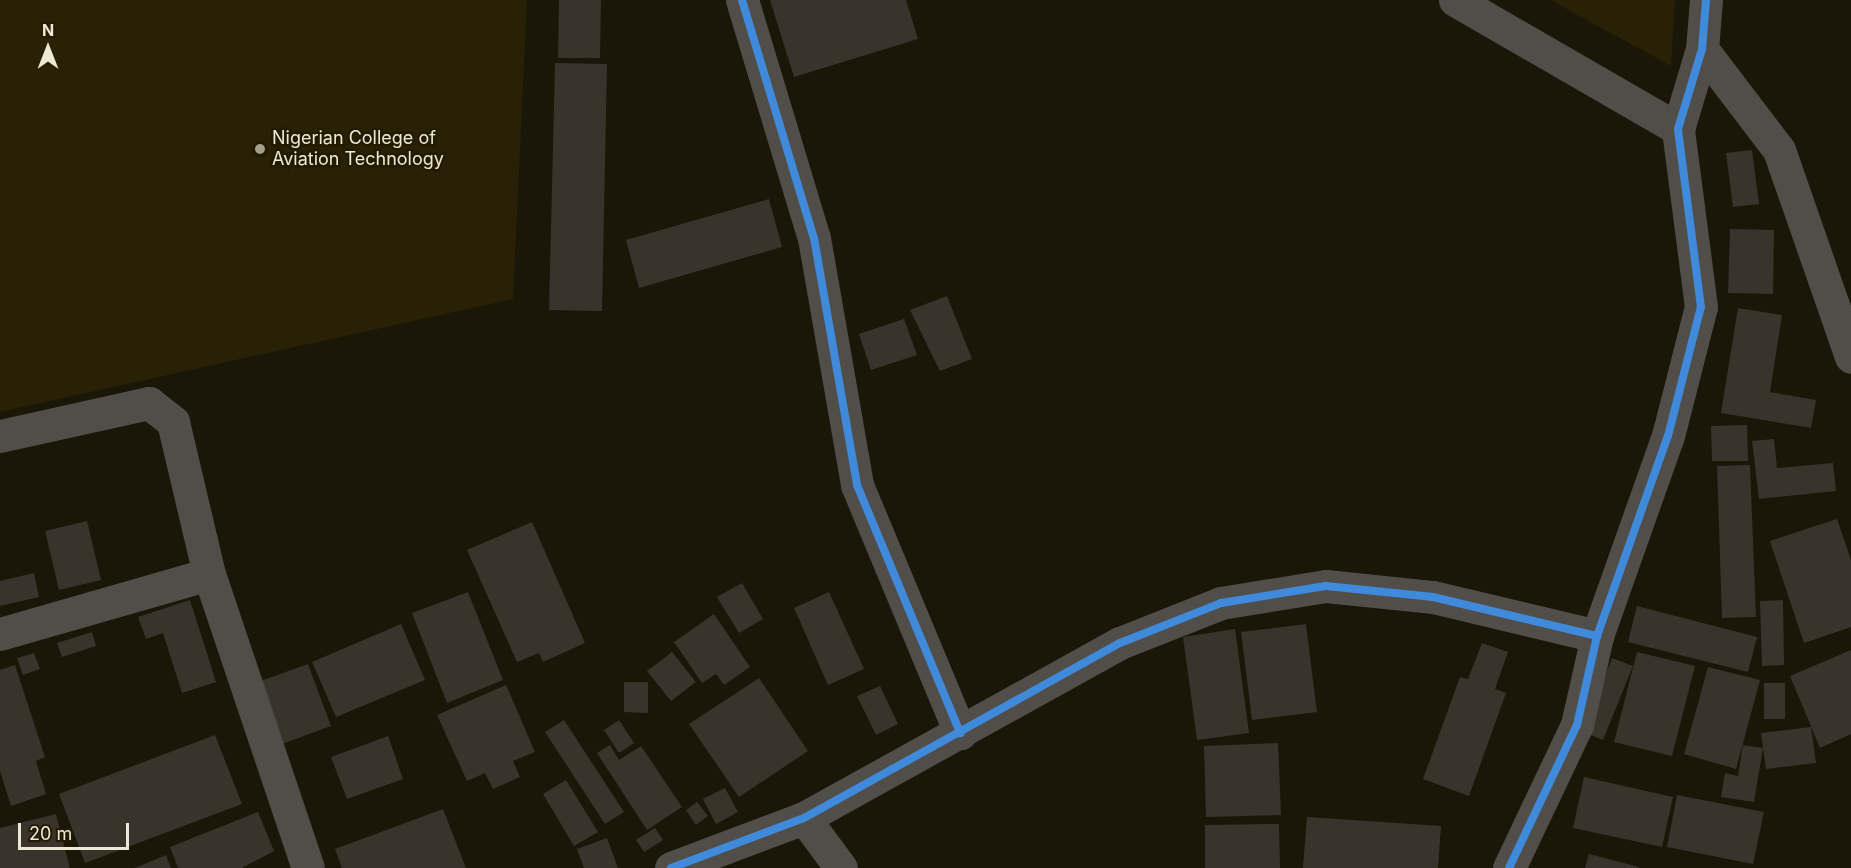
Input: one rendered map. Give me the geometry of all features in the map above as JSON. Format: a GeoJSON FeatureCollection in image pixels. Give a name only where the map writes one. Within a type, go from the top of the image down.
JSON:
{"type":"FeatureCollection","features":[{"type":"Feature","properties":{"kind":"street"},"geometry":{"type":"LineString","coordinates":[[742,0],[814,238],[857,485],[960,733]]}},
{"type":"Feature","properties":{"kind":"street"},"geometry":{"type":"LineString","coordinates":[[1455,0],[1678,129]]}},
{"type":"Feature","properties":{"kind":"street"},"geometry":{"type":"LineString","coordinates":[[1509,868],[1577,725],[1597,636],[1668,436],[1701,307],[1678,129],[1702,49],[1706,0]]}},
{"type":"Feature","properties":{"kind":"street"},"geometry":{"type":"LineString","coordinates":[[1702,49],[1779,150],[1851,357]]}},
{"type":"Feature","properties":{"kind":"street"},"geometry":{"type":"LineString","coordinates":[[0,436],[149,403],[162,410],[173,422],[209,574],[308,868]]}},
{"type":"Feature","properties":{"kind":"street"},"geometry":{"type":"LineString","coordinates":[[0,634],[209,574]]}},
{"type":"Feature","properties":{"kind":"street"},"geometry":{"type":"LineString","coordinates":[[671,868],[804,818],[1131,639],[1221,603],[1326,586],[1433,597],[1597,636]]}},
{"type":"Feature","properties":{"kind":"street"},"geometry":{"type":"LineString","coordinates":[[804,818],[841,868]]}},
{"type":"Feature","properties":{"kind":"shaded area","name":"Nigerian College of Aviation Technology"},"geometry":{"type":"Polygon","coordinates":[[[0,0],[527,0],[513,299],[0,412],[0,0]]]}},
{"type":"Feature","properties":{"kind":"shaded area"},"geometry":{"type":"Polygon","coordinates":[[[1550,0],[1675,0],[1671,66],[1550,0]]]}},
{"type":"Feature","properties":{"kind":"building"},"geometry":{"type":"Polygon","coordinates":[[[559,0],[601,0],[600,58],[558,58],[559,0]]]}},
{"type":"Feature","properties":{"kind":"building"},"geometry":{"type":"Polygon","coordinates":[[[770,0],[906,0],[918,39],[794,77],[770,0]]]}},
{"type":"Feature","properties":{"kind":"building"},"geometry":{"type":"Polygon","coordinates":[[[555,63],[607,64],[602,311],[549,310],[555,63]]]}},
{"type":"Feature","properties":{"kind":"building"},"geometry":{"type":"Polygon","coordinates":[[[1752,150],[1759,204],[1733,207],[1726,153],[1752,150]]]}},
{"type":"Feature","properties":{"kind":"building"},"geometry":{"type":"Polygon","coordinates":[[[769,199],[782,247],[639,288],[626,240],[769,199]]]}},
{"type":"Feature","properties":{"kind":"building"},"geometry":{"type":"Polygon","coordinates":[[[1730,229],[1774,230],[1773,294],[1728,293],[1730,229]]]}},
{"type":"Feature","properties":{"kind":"building"},"geometry":{"type":"Polygon","coordinates":[[[947,296],[972,359],[940,371],[910,310],[947,296]]]}},
{"type":"Feature","properties":{"kind":"building"},"geometry":{"type":"Polygon","coordinates":[[[1738,308],[1782,315],[1770,392],[1816,400],[1811,428],[1721,413],[1738,308]]]}},
{"type":"Feature","properties":{"kind":"building"},"geometry":{"type":"Polygon","coordinates":[[[904,319],[917,355],[871,370],[859,334],[904,319]]]}},
{"type":"Feature","properties":{"kind":"building"},"geometry":{"type":"Polygon","coordinates":[[[1747,425],[1748,461],[1712,461],[1711,426],[1747,425]]]}},
{"type":"Feature","properties":{"kind":"building"},"geometry":{"type":"Polygon","coordinates":[[[1774,439],[1777,468],[1833,463],[1836,491],[1759,499],[1752,441],[1774,439]]]}},
{"type":"Feature","properties":{"kind":"building"},"geometry":{"type":"Polygon","coordinates":[[[1750,465],[1756,617],[1722,618],[1717,466],[1750,465]]]}},
{"type":"Feature","properties":{"kind":"building"},"geometry":{"type":"Polygon","coordinates":[[[1837,519],[1851,560],[1851,627],[1804,643],[1770,541],[1837,519]]]}},
{"type":"Feature","properties":{"kind":"building"},"geometry":{"type":"Polygon","coordinates":[[[87,521],[101,580],[59,590],[45,531],[87,521]]]}},
{"type":"Feature","properties":{"kind":"building"},"geometry":{"type":"Polygon","coordinates":[[[532,522],[585,643],[543,662],[539,653],[517,662],[467,550],[532,522]]]}},
{"type":"Feature","properties":{"kind":"building"},"geometry":{"type":"Polygon","coordinates":[[[34,573],[39,597],[0,606],[0,581],[34,573]]]}},
{"type":"Feature","properties":{"kind":"building"},"geometry":{"type":"Polygon","coordinates":[[[742,583],[763,619],[739,633],[717,597],[742,583]]]}},
{"type":"Feature","properties":{"kind":"building"},"geometry":{"type":"Polygon","coordinates":[[[468,592],[503,680],[447,703],[412,613],[468,592]]]}},
{"type":"Feature","properties":{"kind":"building"},"geometry":{"type":"Polygon","coordinates":[[[829,592],[864,669],[828,685],[794,608],[829,592]]]}},
{"type":"Feature","properties":{"kind":"building"},"geometry":{"type":"Polygon","coordinates":[[[190,600],[216,682],[182,693],[163,633],[146,639],[138,617],[190,600]]]}},
{"type":"Feature","properties":{"kind":"building"},"geometry":{"type":"Polygon","coordinates":[[[1783,600],[1784,665],[1762,666],[1760,601],[1783,600]]]}},
{"type":"Feature","properties":{"kind":"building"},"geometry":{"type":"Polygon","coordinates":[[[1637,606],[1757,637],[1748,672],[1628,642],[1637,606]]]}},
{"type":"Feature","properties":{"kind":"building"},"geometry":{"type":"Polygon","coordinates":[[[714,614],[750,667],[724,685],[716,674],[702,683],[674,642],[714,614]]]}},
{"type":"Feature","properties":{"kind":"building"},"geometry":{"type":"Polygon","coordinates":[[[401,624],[425,680],[336,717],[312,662],[401,624]]]}},
{"type":"Feature","properties":{"kind":"building"},"geometry":{"type":"Polygon","coordinates":[[[1306,624],[1317,712],[1252,720],[1241,632],[1306,624]]]}},
{"type":"Feature","properties":{"kind":"building"},"geometry":{"type":"Polygon","coordinates":[[[1235,629],[1249,733],[1197,740],[1183,637],[1235,629]]]}},
{"type":"Feature","properties":{"kind":"building"},"geometry":{"type":"Polygon","coordinates":[[[92,632],[96,646],[62,657],[57,643],[92,632]]]}},
{"type":"Feature","properties":{"kind":"building"},"geometry":{"type":"Polygon","coordinates":[[[1482,643],[1508,652],[1495,689],[1506,693],[1469,796],[1423,779],[1460,677],[1468,679],[1482,643]]]}},
{"type":"Feature","properties":{"kind":"building"},"geometry":{"type":"Polygon","coordinates":[[[1851,650],[1851,734],[1820,748],[1790,676],[1851,650]]]}},
{"type":"Feature","properties":{"kind":"building"},"geometry":{"type":"Polygon","coordinates":[[[672,652],[696,682],[671,701],[647,671],[672,652]]]}},
{"type":"Feature","properties":{"kind":"building"},"geometry":{"type":"Polygon","coordinates":[[[1637,652],[1695,666],[1672,756],[1614,742],[1637,652]]]}},
{"type":"Feature","properties":{"kind":"building"},"geometry":{"type":"Polygon","coordinates":[[[34,653],[40,669],[23,675],[17,658],[34,653]]]}},
{"type":"Feature","properties":{"kind":"building"},"geometry":{"type":"Polygon","coordinates":[[[1612,658],[1633,666],[1603,740],[1583,732],[1612,658]]]}},
{"type":"Feature","properties":{"kind":"building"},"geometry":{"type":"Polygon","coordinates":[[[308,664],[331,726],[282,744],[258,682],[308,664]]]}},
{"type":"Feature","properties":{"kind":"building"},"geometry":{"type":"Polygon","coordinates":[[[15,665],[45,757],[36,761],[46,794],[11,806],[0,771],[0,670],[15,665]]]}},
{"type":"Feature","properties":{"kind":"building"},"geometry":{"type":"Polygon","coordinates":[[[1708,667],[1760,680],[1736,769],[1684,754],[1708,667]]]}},
{"type":"Feature","properties":{"kind":"building"},"geometry":{"type":"Polygon","coordinates":[[[759,678],[808,751],[739,797],[689,724],[759,678]]]}},
{"type":"Feature","properties":{"kind":"building"},"geometry":{"type":"Polygon","coordinates":[[[624,682],[648,682],[648,713],[624,712],[624,682]]]}},
{"type":"Feature","properties":{"kind":"building"},"geometry":{"type":"Polygon","coordinates":[[[1764,683],[1785,683],[1785,719],[1764,719],[1764,683]]]}},
{"type":"Feature","properties":{"kind":"building"},"geometry":{"type":"Polygon","coordinates":[[[506,685],[535,752],[513,761],[520,777],[493,789],[485,773],[467,781],[437,715],[506,685]]]}},
{"type":"Feature","properties":{"kind":"building"},"geometry":{"type":"Polygon","coordinates":[[[880,686],[898,724],[876,735],[857,696],[880,686]]]}},
{"type":"Feature","properties":{"kind":"building"},"geometry":{"type":"Polygon","coordinates":[[[564,720],[624,812],[605,824],[545,732],[564,720]]]}},
{"type":"Feature","properties":{"kind":"building"},"geometry":{"type":"Polygon","coordinates":[[[619,720],[634,743],[619,753],[604,730],[619,720]]]}},
{"type":"Feature","properties":{"kind":"building"},"geometry":{"type":"Polygon","coordinates":[[[1811,727],[1816,763],[1766,769],[1761,733],[1811,727]]]}},
{"type":"Feature","properties":{"kind":"building"},"geometry":{"type":"Polygon","coordinates":[[[215,735],[242,804],[85,863],[59,794],[215,735]]]}},
{"type":"Feature","properties":{"kind":"building"},"geometry":{"type":"Polygon","coordinates":[[[388,736],[403,779],[347,799],[331,757],[388,736]]]}},
{"type":"Feature","properties":{"kind":"building"},"geometry":{"type":"Polygon","coordinates":[[[1278,743],[1281,815],[1206,817],[1204,746],[1278,743]]]}},
{"type":"Feature","properties":{"kind":"building"},"geometry":{"type":"Polygon","coordinates":[[[610,745],[619,760],[641,746],[682,807],[647,830],[597,753],[610,745]]]}},
{"type":"Feature","properties":{"kind":"building"},"geometry":{"type":"Polygon","coordinates":[[[1743,745],[1763,748],[1754,802],[1721,797],[1725,773],[1738,776],[1743,745]]]}},
{"type":"Feature","properties":{"kind":"building"},"geometry":{"type":"Polygon","coordinates":[[[1584,777],[1673,797],[1662,847],[1573,828],[1584,777]]]}},
{"type":"Feature","properties":{"kind":"building"},"geometry":{"type":"Polygon","coordinates":[[[566,780],[598,832],[574,846],[543,794],[566,780]]]}},
{"type":"Feature","properties":{"kind":"building"},"geometry":{"type":"Polygon","coordinates":[[[725,788],[738,812],[716,824],[703,799],[725,788]]]}},
{"type":"Feature","properties":{"kind":"building"},"geometry":{"type":"Polygon","coordinates":[[[1677,795],[1764,812],[1753,864],[1667,847],[1677,795]]]}},
{"type":"Feature","properties":{"kind":"building"},"geometry":{"type":"Polygon","coordinates":[[[697,802],[708,816],[696,825],[686,810],[697,802]]]}},
{"type":"Feature","properties":{"kind":"building"},"geometry":{"type":"Polygon","coordinates":[[[443,809],[466,868],[342,868],[335,849],[443,809]]]}},
{"type":"Feature","properties":{"kind":"building"},"geometry":{"type":"Polygon","coordinates":[[[258,812],[274,851],[242,868],[178,868],[170,847],[258,812]]]}},
{"type":"Feature","properties":{"kind":"building"},"geometry":{"type":"Polygon","coordinates":[[[56,814],[70,868],[0,868],[0,828],[56,814]]]}},
{"type":"Feature","properties":{"kind":"building"},"geometry":{"type":"Polygon","coordinates":[[[1307,817],[1441,826],[1438,868],[1303,868],[1307,817]]]}},
{"type":"Feature","properties":{"kind":"building"},"geometry":{"type":"Polygon","coordinates":[[[1279,824],[1280,868],[1205,868],[1205,825],[1279,824]]]}},
{"type":"Feature","properties":{"kind":"building"},"geometry":{"type":"Polygon","coordinates":[[[655,828],[663,840],[644,852],[636,840],[655,828]]]}},
{"type":"Feature","properties":{"kind":"building"},"geometry":{"type":"Polygon","coordinates":[[[607,838],[618,868],[584,868],[577,849],[607,838]]]}},
{"type":"Feature","properties":{"kind":"building"},"geometry":{"type":"Polygon","coordinates":[[[1589,854],[1639,867],[1639,868],[1585,868],[1589,854]]]}},
{"type":"Feature","properties":{"kind":"building"},"geometry":{"type":"Polygon","coordinates":[[[166,855],[171,868],[135,868],[166,855]]]}},
{"type":"Feature","properties":{"kind":"cycle path"},"geometry":{"type":"LineString","coordinates":[[742,0],[814,238],[857,485],[960,733]]}},
{"type":"Feature","properties":{"kind":"cycle path"},"geometry":{"type":"LineString","coordinates":[[1509,868],[1577,725],[1597,636],[1668,436],[1701,307],[1678,129],[1702,49],[1706,0]]}},
{"type":"Feature","properties":{"kind":"cycle path"},"geometry":{"type":"LineString","coordinates":[[671,868],[804,818],[1120,643],[1221,603],[1326,586],[1433,597],[1597,636]]}},
{"type":"Feature","properties":{"kind":"place","name":"Nigerian College of Aviation Technology"},"geometry":{"type":"Point","coordinates":[260,149]}}]}
